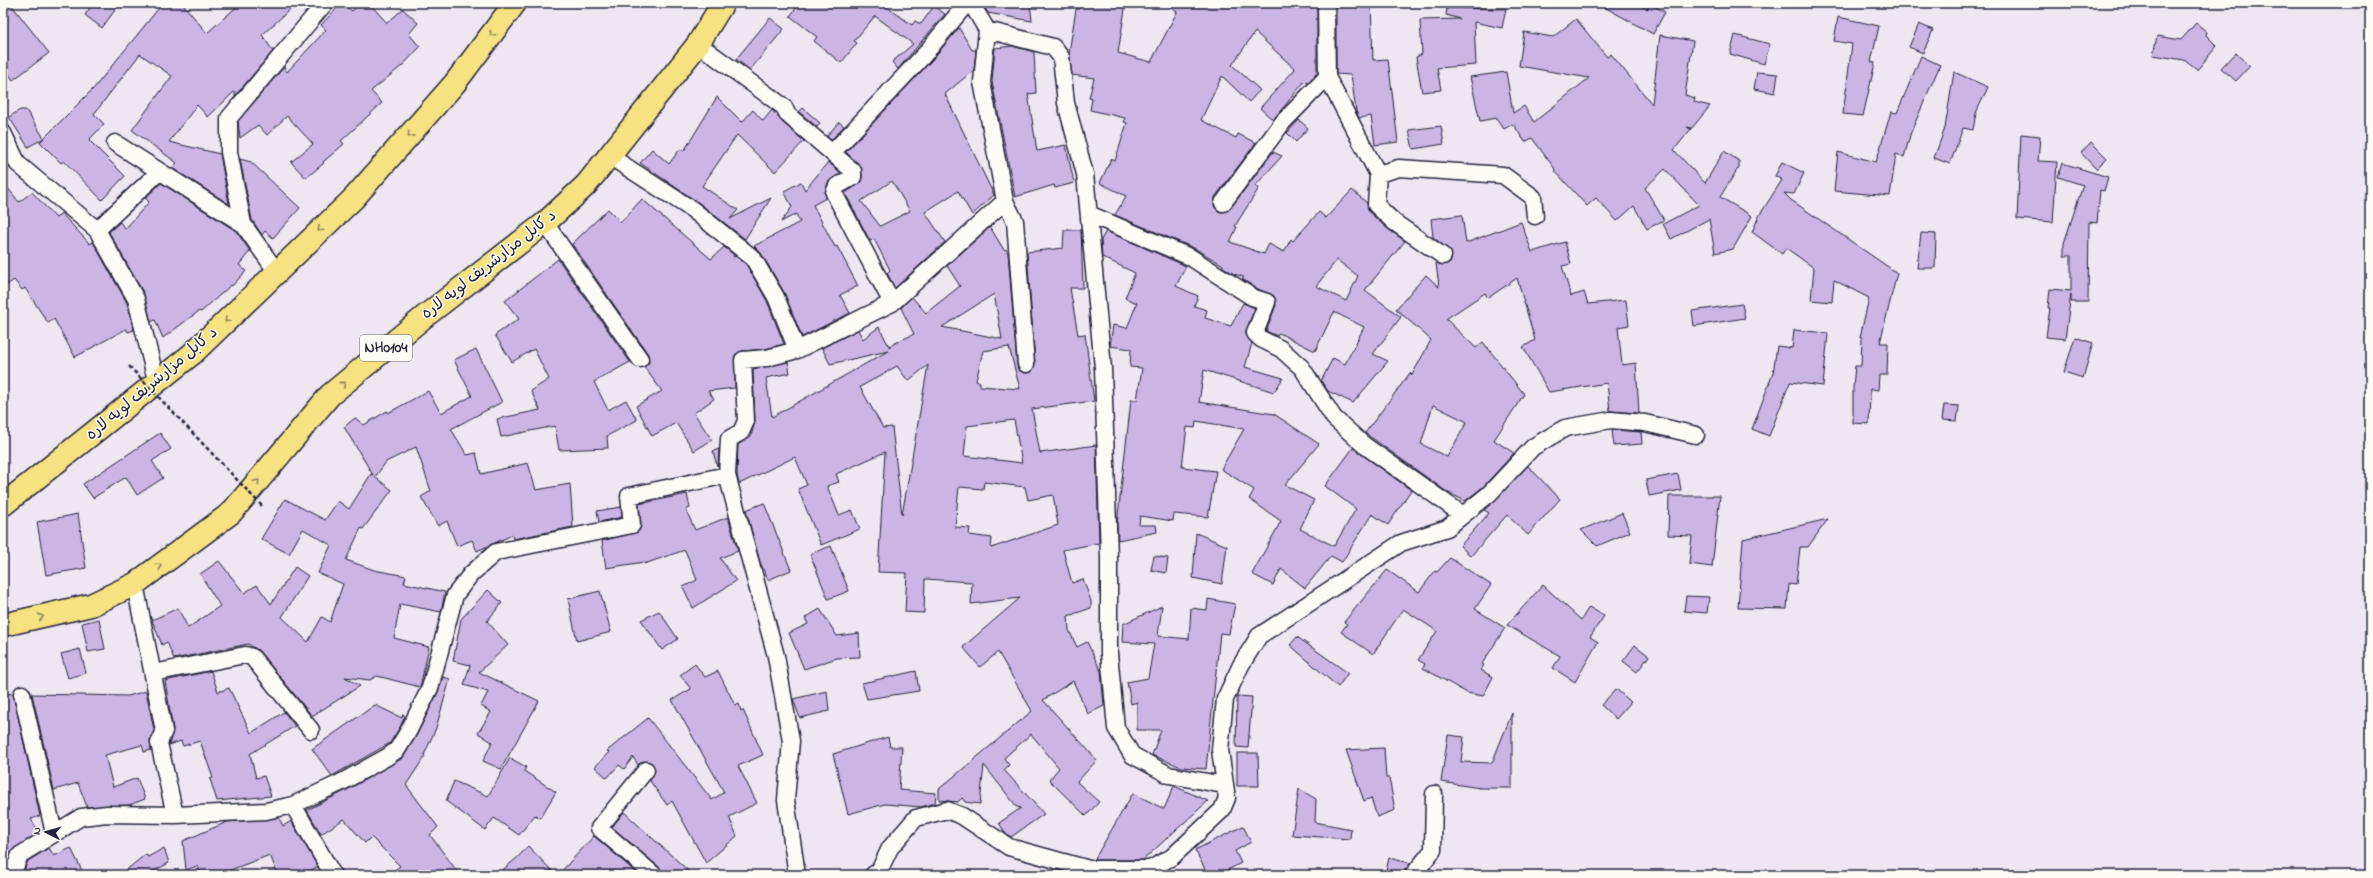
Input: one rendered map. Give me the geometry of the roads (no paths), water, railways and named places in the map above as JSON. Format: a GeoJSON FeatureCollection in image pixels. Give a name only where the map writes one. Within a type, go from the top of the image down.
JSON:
{"type":"FeatureCollection","features":[{"type":"Feature","properties":{"kind":"highway","name":"د کابل مزارشریف لویه لاره"},"geometry":{"type":"LineString","coordinates":[[3,505],[157,384],[192,354],[359,192],[455,83],[515,3]]}},
{"type":"Feature","properties":{"kind":"highway","name":"د کابل مزارشریف لویه لاره"},"geometry":{"type":"LineString","coordinates":[[3,625],[91,605],[135,584],[231,514],[330,395],[424,317],[545,223],[586,185],[608,155],[698,44],[723,3]]}},
{"type":"Feature","properties":{"kind":"street"},"geometry":{"type":"LineString","coordinates":[[243,224],[229,152],[229,118],[325,3]]}},
{"type":"Feature","properties":{"kind":"street"},"geometry":{"type":"LineString","coordinates":[[832,153],[924,56],[967,3]]}},
{"type":"Feature","properties":{"kind":"street"},"geometry":{"type":"LineString","coordinates":[[971,3],[987,30],[982,82],[1005,201],[1015,221],[1026,364]]}},
{"type":"Feature","properties":{"kind":"street"},"geometry":{"type":"LineString","coordinates":[[1326,3],[1327,77],[1378,174],[1376,205],[1394,222],[1443,256]]}},
{"type":"Feature","properties":{"kind":"street"},"geometry":{"type":"LineString","coordinates":[[987,30],[1053,47],[1061,57],[1066,103],[1085,174],[1103,368],[1109,558],[1109,652],[1116,728],[1132,755],[1169,775],[1224,785]]}},
{"type":"Feature","properties":{"kind":"street"},"geometry":{"type":"LineString","coordinates":[[698,44],[784,107],[788,115],[854,174],[853,177],[837,186],[834,193],[892,303]]}},
{"type":"Feature","properties":{"kind":"street"},"geometry":{"type":"LineString","coordinates":[[1223,203],[1283,122],[1327,77]]}},
{"type":"Feature","properties":{"kind":"street"},"geometry":{"type":"LineString","coordinates":[[3,133],[18,164],[97,230],[136,299],[157,384]]}},
{"type":"Feature","properties":{"kind":"street"},"geometry":{"type":"LineString","coordinates":[[115,143],[243,224],[276,271]]}},
{"type":"Feature","properties":{"kind":"street"},"geometry":{"type":"LineString","coordinates":[[608,155],[693,210],[753,258],[776,297],[797,350]]}},
{"type":"Feature","properties":{"kind":"street"},"geometry":{"type":"LineString","coordinates":[[1378,174],[1399,168],[1503,175],[1533,197],[1536,216]]}},
{"type":"Feature","properties":{"kind":"street"},"geometry":{"type":"LineString","coordinates":[[97,230],[159,172]]}},
{"type":"Feature","properties":{"kind":"street"},"geometry":{"type":"LineString","coordinates":[[797,875],[786,800],[791,741],[777,664],[727,475],[729,439],[741,432],[746,421],[743,360],[767,358],[797,350],[892,303],[1005,201]]}},
{"type":"Feature","properties":{"kind":"street"},"geometry":{"type":"LineString","coordinates":[[1089,214],[1190,257],[1252,297],[1267,302],[1255,333],[1261,339],[1281,349],[1302,368],[1334,418],[1364,445],[1463,515]]}},
{"type":"Feature","properties":{"kind":"street"},"geometry":{"type":"LineString","coordinates":[[545,223],[640,359]]}},
{"type":"Feature","properties":{"kind":"street"},"geometry":{"type":"LineString","coordinates":[[878,874],[890,848],[916,818],[947,810],[962,816],[1009,847],[1089,869],[1150,869],[1172,857],[1222,810],[1227,798],[1220,750],[1225,700],[1241,664],[1259,636],[1402,544],[1447,528],[1489,494],[1533,447],[1566,428],[1611,420],[1645,423],[1696,435]]}},
{"type":"Feature","properties":{"kind":"street"},"geometry":{"type":"LineString","coordinates":[[12,875],[20,855],[81,817],[107,814],[175,815],[266,811],[293,805],[342,782],[397,750],[408,732],[430,688],[455,595],[471,574],[496,552],[632,525],[629,496],[727,475]]}},
{"type":"Feature","properties":{"kind":"street"},"geometry":{"type":"LineString","coordinates":[[135,584],[164,733],[160,744],[175,815]]}},
{"type":"Feature","properties":{"kind":"street"},"geometry":{"type":"LineString","coordinates":[[153,673],[245,655],[252,657],[311,730]]}},
{"type":"Feature","properties":{"kind":"street"},"geometry":{"type":"LineString","coordinates":[[22,694],[54,833]]}},
{"type":"Feature","properties":{"kind":"street"},"geometry":{"type":"LineString","coordinates":[[646,770],[620,805],[599,828],[654,875]]}},
{"type":"Feature","properties":{"kind":"street"},"geometry":{"type":"LineString","coordinates":[[1413,875],[1433,850],[1434,794]]}},
{"type":"Feature","properties":{"kind":"street"},"geometry":{"type":"LineString","coordinates":[[293,805],[333,875]]}}]}
